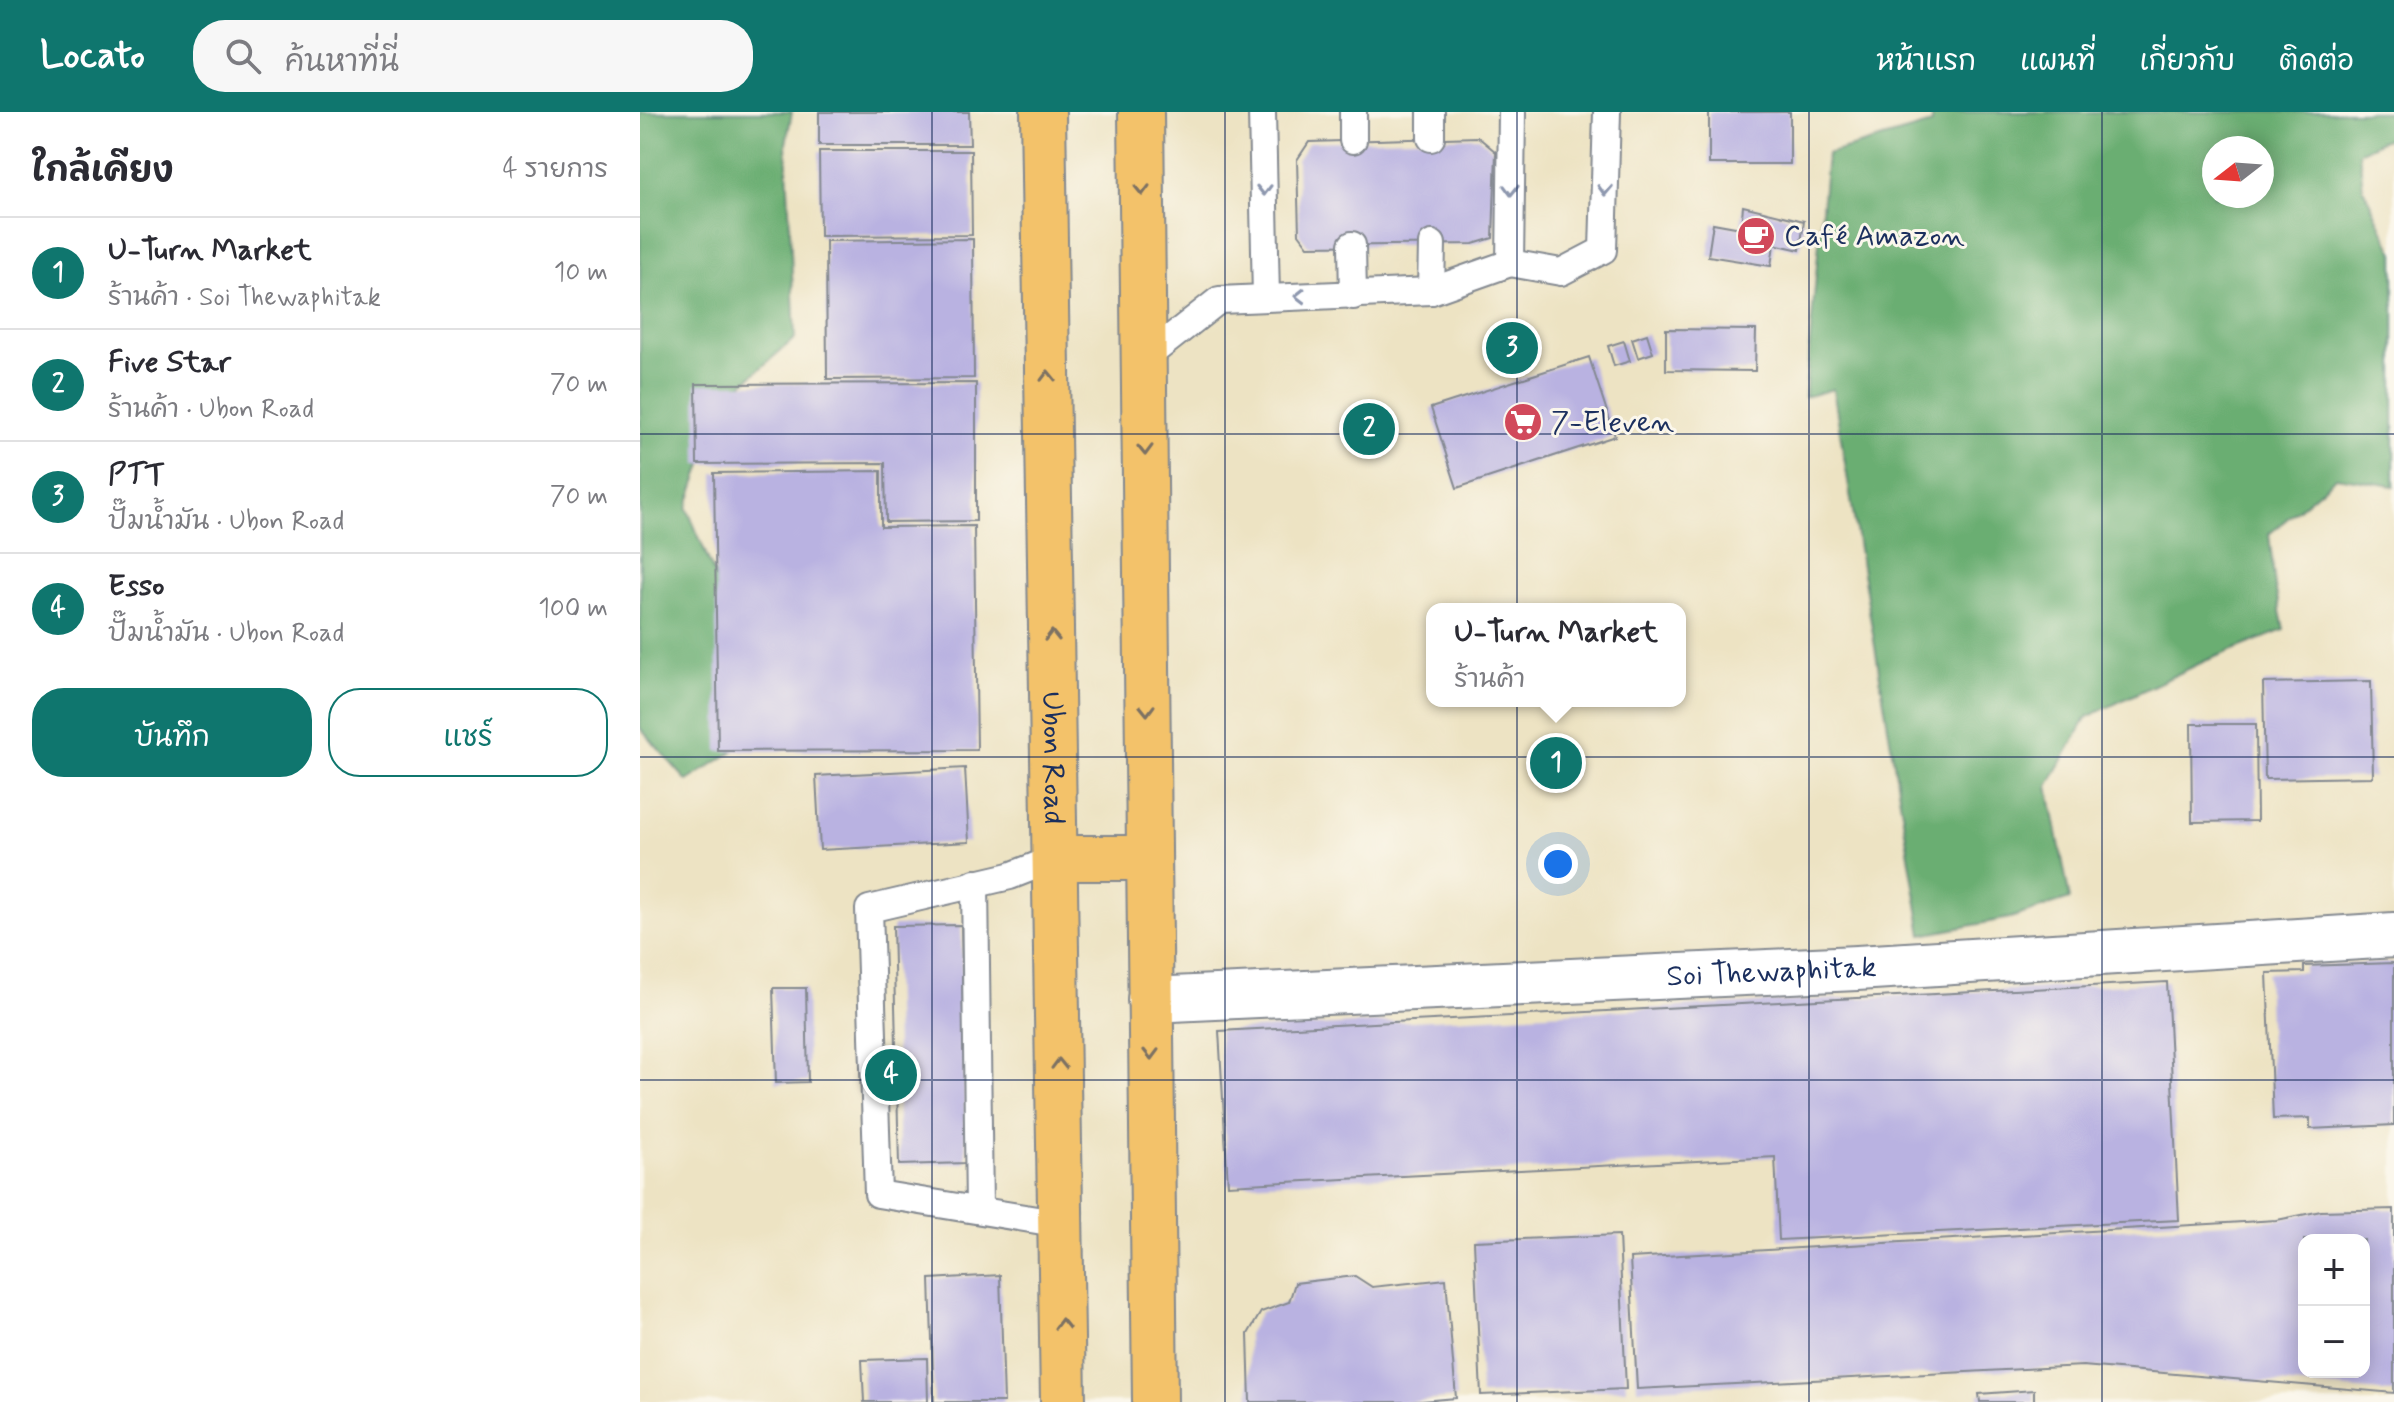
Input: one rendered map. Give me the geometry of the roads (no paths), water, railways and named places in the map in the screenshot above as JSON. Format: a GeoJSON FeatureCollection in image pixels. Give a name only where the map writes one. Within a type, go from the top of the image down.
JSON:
{"type":"FeatureCollection","features":[{"type":"Feature","properties":{"kind":"main road","name":"Ubon Road"},"geometry":{"type":"LineString","coordinates":[[1043,112],[1063,1402]]}},
{"type":"Feature","properties":{"kind":"main road"},"geometry":{"type":"LineString","coordinates":[[1141,112],[1155,1402]]}},
{"type":"Feature","properties":{"kind":"main road"},"geometry":{"type":"LineString","coordinates":[[1056,858],[1149,858]]}},
{"type":"Feature","properties":{"kind":"street","name":"Soi Thewaphitak"},"geometry":{"type":"LineString","coordinates":[[1150,1000],[1857,968],[2394,935]]}},
{"type":"Feature","properties":{"kind":"lane"},"geometry":{"type":"LineString","coordinates":[[1262,112],[1266,297]]}},
{"type":"Feature","properties":{"kind":"lane"},"geometry":{"type":"LineString","coordinates":[[1353,112],[1353,140]]}},
{"type":"Feature","properties":{"kind":"lane"},"geometry":{"type":"LineString","coordinates":[[1510,263],[1512,112]]}},
{"type":"Feature","properties":{"kind":"lane"},"geometry":{"type":"LineString","coordinates":[[1144,359],[1219,300],[1431,291],[1510,263],[1561,272],[1603,250],[1607,112]]}},
{"type":"Feature","properties":{"kind":"lane"},"geometry":{"type":"LineString","coordinates":[[1431,291],[1432,244]]}},
{"type":"Feature","properties":{"kind":"lane"},"geometry":{"type":"LineString","coordinates":[[1352,245],[1353,296]]}},
{"type":"Feature","properties":{"kind":"lane"},"geometry":{"type":"LineString","coordinates":[[1056,858],[1010,876],[869,909],[883,970],[886,1090],[878,1194],[1061,1224]]}},
{"type":"Feature","properties":{"kind":"lane"},"geometry":{"type":"LineString","coordinates":[[975,883],[969,997],[972,1129],[979,1209]]}},
{"type":"Feature","properties":{"kind":"place","name":"Café Amazon"},"geometry":{"type":"Point","coordinates":[1756,236]}},
{"type":"Feature","properties":{"kind":"place","name":"PTT"},"geometry":{"type":"Point","coordinates":[1512,348]}},
{"type":"Feature","properties":{"kind":"place","name":"7-Eleven"},"geometry":{"type":"Point","coordinates":[1523,422]}},
{"type":"Feature","properties":{"kind":"place","name":"Five Star"},"geometry":{"type":"Point","coordinates":[1369,429]}},
{"type":"Feature","properties":{"kind":"place","name":"U-Turn Market"},"geometry":{"type":"Point","coordinates":[1556,763]}},
{"type":"Feature","properties":{"kind":"place","name":"Esso"},"geometry":{"type":"Point","coordinates":[891,1075]}}]}
